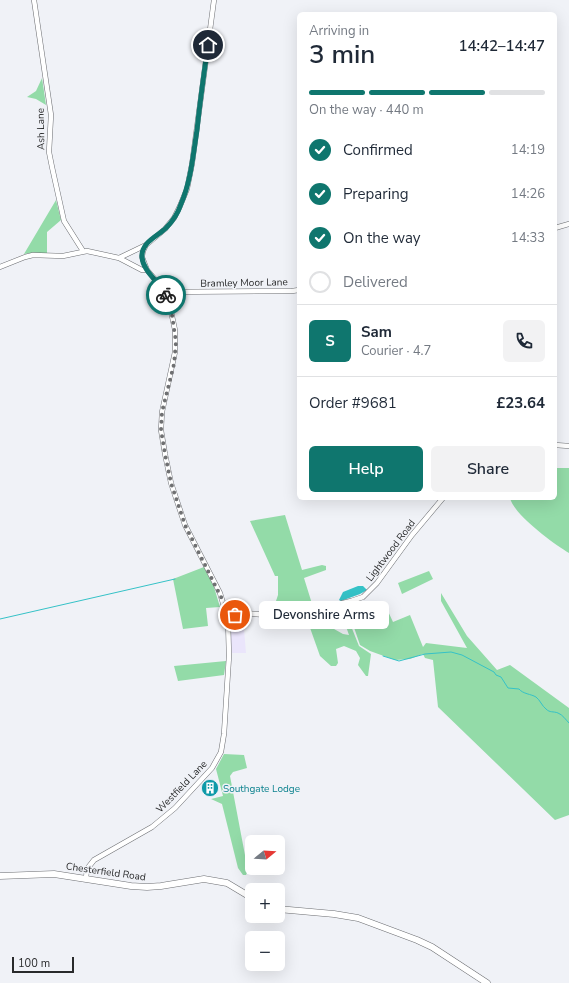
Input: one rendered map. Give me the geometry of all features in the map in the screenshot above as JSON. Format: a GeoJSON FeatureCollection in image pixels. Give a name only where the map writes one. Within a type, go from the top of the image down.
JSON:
{"type":"FeatureCollection","features":[{"type":"Feature","properties":{"kind":"main road","name":"Chesterfield Road"},"geometry":{"type":"LineString","coordinates":[[0,876],[54,874],[146,887],[197,880],[210,880],[227,883],[245,894]]}},
{"type":"Feature","properties":{"kind":"main road"},"geometry":{"type":"LineString","coordinates":[[285,910],[334,914],[358,918],[432,947],[487,983]]}},
{"type":"Feature","properties":{"kind":"street","name":"Ash Lane"},"geometry":{"type":"LineString","coordinates":[[34,0],[51,115],[49,147],[52,167],[64,221],[83,251]]}},
{"type":"Feature","properties":{"kind":"street"},"geometry":{"type":"LineString","coordinates":[[119,258],[146,245],[165,229],[174,218],[187,189],[192,164],[214,0]]}},
{"type":"Feature","properties":{"kind":"street"},"geometry":{"type":"LineString","coordinates":[[557,227],[569,224]]}},
{"type":"Feature","properties":{"kind":"street"},"geometry":{"type":"LineString","coordinates":[[146,245],[142,251],[142,257],[147,270],[165,292]]}},
{"type":"Feature","properties":{"kind":"street"},"geometry":{"type":"LineString","coordinates":[[0,267],[33,255],[63,256],[83,251],[91,251],[119,258],[142,270],[147,270]]}},
{"type":"Feature","properties":{"kind":"street","name":"Bramley Moor Lane"},"geometry":{"type":"LineString","coordinates":[[165,292],[297,290]]}},
{"type":"Feature","properties":{"kind":"street","name":"Westfield Lane"},"geometry":{"type":"LineString","coordinates":[[86,878],[87,869],[94,860],[138,836],[175,808],[218,760],[224,734],[229,656],[228,620],[224,603],[183,521],[171,483],[161,430],[162,412],[174,364],[176,342],[172,315],[165,292]]}},
{"type":"Feature","properties":{"kind":"street"},"geometry":{"type":"LineString","coordinates":[[557,445],[569,446]]}},
{"type":"Feature","properties":{"kind":"street","name":"Lightwood Road"},"geometry":{"type":"LineString","coordinates":[[228,620],[231,617],[240,614],[278,616],[298,614],[352,601],[363,596],[377,583],[412,535],[441,500]]}},
{"type":"Feature","properties":{"kind":"street"},"geometry":{"type":"LineString","coordinates":[[224,603],[240,614]]}},
{"type":"Feature","properties":{"kind":"shaded area"},"geometry":{"type":"Polygon","coordinates":[[[235,617],[243,617],[246,653],[232,653],[230,628],[231,622],[235,617]]]}},
{"type":"Feature","properties":{"kind":"green space"},"geometry":{"type":"Polygon","coordinates":[[[42,78],[46,105],[36,99],[27,97],[36,91],[42,78]]]}},
{"type":"Feature","properties":{"kind":"green space"},"geometry":{"type":"Polygon","coordinates":[[[56,200],[61,220],[47,232],[47,255],[30,253],[24,254],[56,200]]]}},
{"type":"Feature","properties":{"kind":"green space"},"geometry":{"type":"Polygon","coordinates":[[[557,468],[569,468],[569,553],[535,528],[513,505],[511,500],[557,500],[557,468]]]}},
{"type":"Feature","properties":{"kind":"green space"},"geometry":{"type":"Polygon","coordinates":[[[285,515],[302,570],[322,565],[326,566],[326,570],[304,578],[313,607],[289,612],[268,613],[268,610],[274,607],[278,595],[278,576],[275,576],[250,521],[285,515]]]}},
{"type":"Feature","properties":{"kind":"green space"},"geometry":{"type":"Polygon","coordinates":[[[204,567],[214,587],[220,607],[206,608],[208,626],[183,629],[173,579],[204,567]]]}},
{"type":"Feature","properties":{"kind":"green space"},"geometry":{"type":"Polygon","coordinates":[[[429,571],[433,579],[402,594],[398,583],[429,571]]]}},
{"type":"Feature","properties":{"kind":"green space"},"geometry":{"type":"Polygon","coordinates":[[[441,593],[467,636],[497,670],[510,665],[569,708],[569,815],[555,820],[438,707],[433,660],[425,658],[423,654],[410,659],[395,660],[370,651],[360,645],[347,607],[365,617],[367,613],[380,618],[387,609],[393,622],[410,615],[423,647],[426,643],[467,648],[441,601],[441,593]]]}},
{"type":"Feature","properties":{"kind":"green space"},"geometry":{"type":"Polygon","coordinates":[[[309,615],[343,634],[349,635],[343,618],[347,616],[359,646],[371,654],[368,676],[366,676],[358,665],[360,658],[356,651],[344,646],[336,649],[338,663],[336,666],[331,666],[320,656],[309,625],[309,615]]]}},
{"type":"Feature","properties":{"kind":"green space"},"geometry":{"type":"Polygon","coordinates":[[[226,661],[224,675],[178,681],[174,666],[226,661]]]}},
{"type":"Feature","properties":{"kind":"green space"},"geometry":{"type":"Polygon","coordinates":[[[224,754],[244,755],[247,768],[233,772],[230,776],[245,855],[245,875],[243,875],[238,868],[222,804],[211,799],[223,796],[216,769],[224,754]]]}},
{"type":"Feature","properties":{"kind":"water"},"geometry":{"type":"Polygon","coordinates":[[[358,586],[363,586],[367,590],[341,601],[339,600],[343,592],[358,586]]]}},
{"type":"Feature","properties":{"kind":"waterway"},"geometry":{"type":"LineString","coordinates":[[0,619],[175,579]]}},
{"type":"Feature","properties":{"kind":"waterway"},"geometry":{"type":"LineString","coordinates":[[383,656],[399,661],[425,654],[451,652],[462,655],[501,677],[508,688],[519,689],[536,697],[547,710],[560,714],[569,723]]}},
{"type":"Feature","properties":{"kind":"way so far"},"geometry":{"type":"LineString","coordinates":[[166,295],[172,315],[176,342],[174,364],[162,412],[161,430],[171,483],[181,516],[194,544],[224,603],[240,614],[235,615]]}},
{"type":"Feature","properties":{"kind":"place","name":"Devonshire Arms"},"geometry":{"type":"Point","coordinates":[235,615]}},
{"type":"Feature","properties":{"kind":"place","name":"Southgate Lodge"},"geometry":{"type":"Point","coordinates":[210,788]}},
{"type":"Feature","properties":{"kind":"route"},"geometry":{"type":"LineString","coordinates":[[166,295],[160,284],[147,270],[143,262],[142,251],[146,245],[165,229],[174,218],[187,189],[192,164],[208,45]]}}]}
